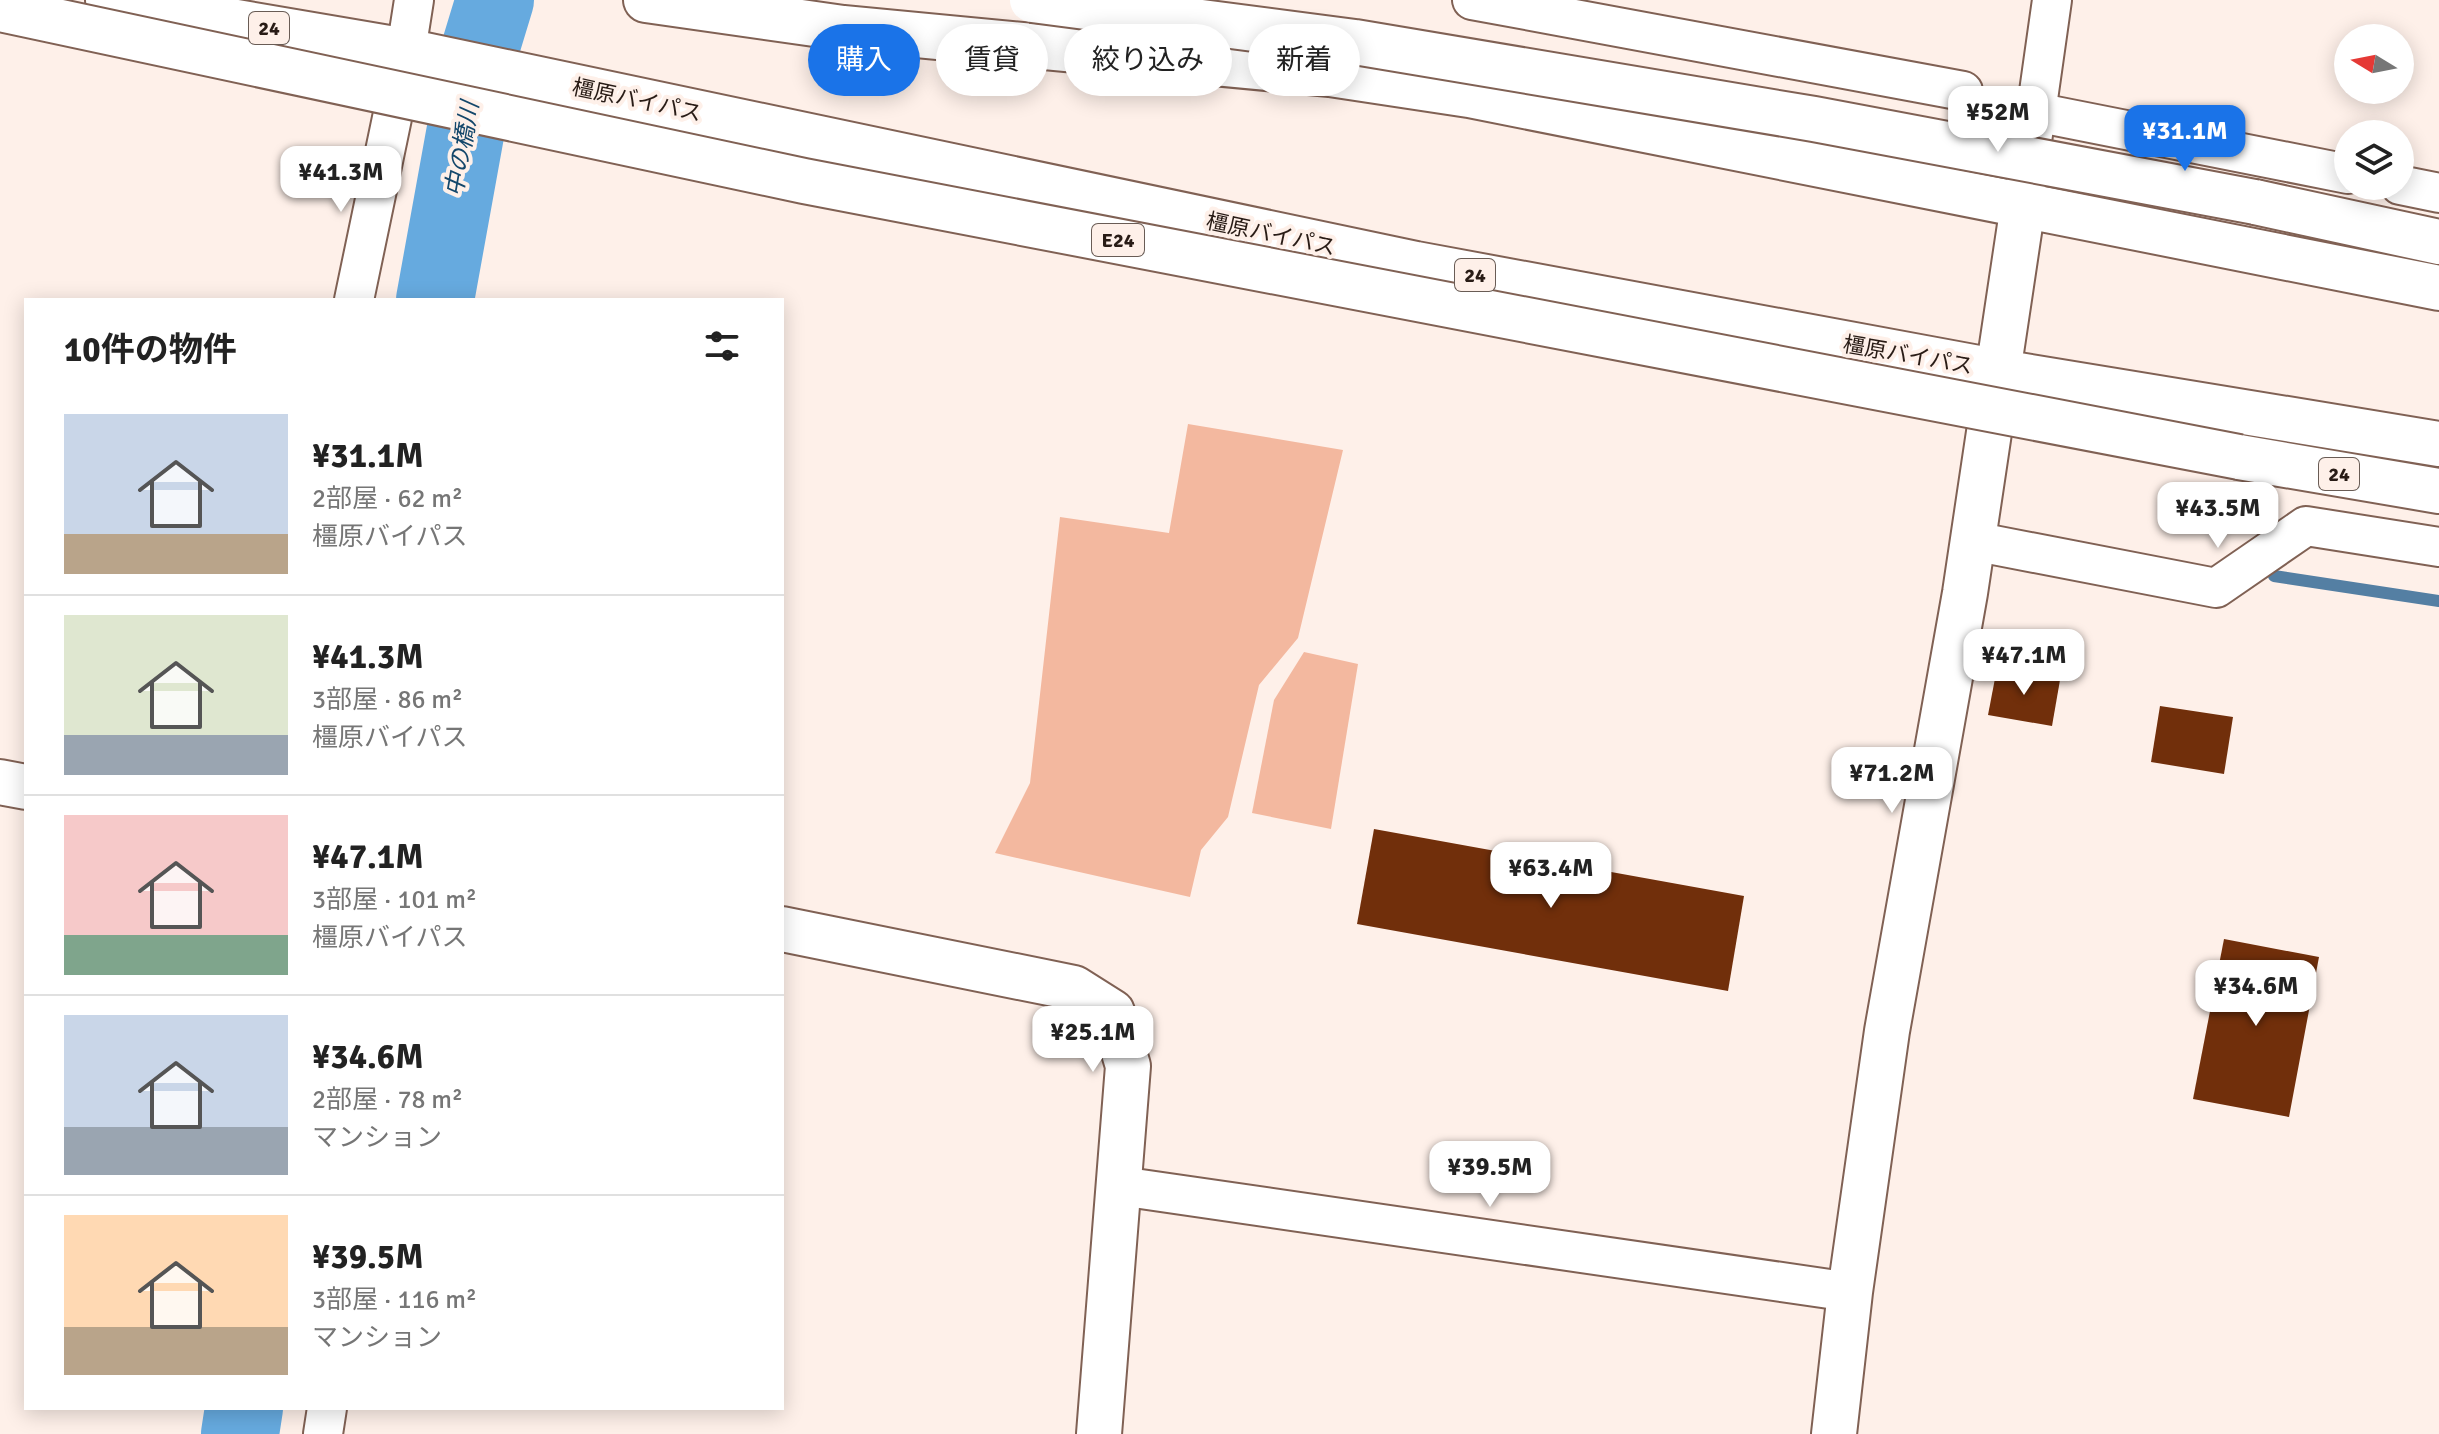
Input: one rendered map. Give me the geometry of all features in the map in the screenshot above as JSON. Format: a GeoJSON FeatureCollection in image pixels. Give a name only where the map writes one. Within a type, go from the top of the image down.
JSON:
{"type":"FeatureCollection","features":[{"type":"Feature","properties":{"kind":"main road","name":"橿原バイパス"},"geometry":{"type":"LineString","coordinates":[[108,0],[418,54],[1416,264],[2000,372],[2439,444]]}},
{"type":"Feature","properties":{"kind":"main road"},"geometry":{"type":"LineString","coordinates":[[646,0],[843,28],[1330,74],[1469,95],[2439,288]]}},
{"type":"Feature","properties":{"kind":"main road"},"geometry":{"type":"LineString","coordinates":[[1032,0],[1370,44],[1814,119],[2255,202],[2439,242]]}},
{"type":"Feature","properties":{"kind":"main road","name":"E24"},"geometry":{"type":"LineString","coordinates":[[0,9],[804,181],[2239,457]]}},
{"type":"Feature","properties":{"kind":"main road"},"geometry":{"type":"LineString","coordinates":[[1834,1434],[1850,1292],[1887,1031],[1973,541],[2023,205]]}},
{"type":"Feature","properties":{"kind":"main road","name":"24"},"geometry":{"type":"LineString","coordinates":[[2239,457],[2439,491]]}},
{"type":"Feature","properties":{"kind":"main road"},"geometry":{"type":"LineString","coordinates":[[0,782],[24,787]]}},
{"type":"Feature","properties":{"kind":"main road"},"geometry":{"type":"LineString","coordinates":[[784,929],[1074,988],[1112,1012],[1128,1066],[1099,1434]]}},
{"type":"Feature","properties":{"kind":"street"},"geometry":{"type":"LineString","coordinates":[[355,298],[418,54],[414,0]]}},
{"type":"Feature","properties":{"kind":"street"},"geometry":{"type":"LineString","coordinates":[[1472,0],[1963,91]]}},
{"type":"Feature","properties":{"kind":"street"},"geometry":{"type":"LineString","coordinates":[[2023,205],[2052,0]]}},
{"type":"Feature","properties":{"kind":"street"},"geometry":{"type":"LineString","coordinates":[[2035,112],[2334,171]]}},
{"type":"Feature","properties":{"kind":"street"},"geometry":{"type":"LineString","coordinates":[[2414,188],[2439,193]]}},
{"type":"Feature","properties":{"kind":"street"},"geometry":{"type":"LineString","coordinates":[[1973,541],[2216,588],[2306,526],[2439,547]]}},
{"type":"Feature","properties":{"kind":"street"},"geometry":{"type":"LineString","coordinates":[[1120,1186],[1850,1292]]}},
{"type":"Feature","properties":{"kind":"street"},"geometry":{"type":"LineString","coordinates":[[323,1434],[327,1410]]}},
{"type":"Feature","properties":{"kind":"shaded area"},"geometry":{"type":"Polygon","coordinates":[[[1188,424],[1343,450],[1298,638],[1259,685],[1228,817],[1201,850],[1190,897],[995,853],[1030,783],[1060,517],[1169,533],[1188,424]]]}},
{"type":"Feature","properties":{"kind":"shaded area"},"geometry":{"type":"Polygon","coordinates":[[[1304,652],[1358,664],[1331,829],[1252,813],[1274,700],[1304,652]]]}},
{"type":"Feature","properties":{"kind":"building"},"geometry":{"type":"Polygon","coordinates":[[[1997,668],[2060,680],[2052,726],[1988,715],[1997,668]]]}},
{"type":"Feature","properties":{"kind":"building"},"geometry":{"type":"Polygon","coordinates":[[[2160,706],[2233,717],[2224,774],[2151,762],[2160,706]]]}},
{"type":"Feature","properties":{"kind":"building"},"geometry":{"type":"Polygon","coordinates":[[[1374,829],[1744,896],[1728,991],[1357,924],[1374,829]]]}},
{"type":"Feature","properties":{"kind":"building"},"geometry":{"type":"Polygon","coordinates":[[[2224,939],[2319,957],[2289,1117],[2193,1099],[2224,939]]]}},
{"type":"Feature","properties":{"kind":"waterway","name":"中の橋川"},"geometry":{"type":"LineString","coordinates":[[435,298],[481,46],[495,0]]}},
{"type":"Feature","properties":{"kind":"waterway"},"geometry":{"type":"LineString","coordinates":[[2274,576],[2439,601]]}},
{"type":"Feature","properties":{"kind":"waterway","name":"中の橋川"},"geometry":{"type":"LineString","coordinates":[[240,1434],[244,1410]]}}]}
